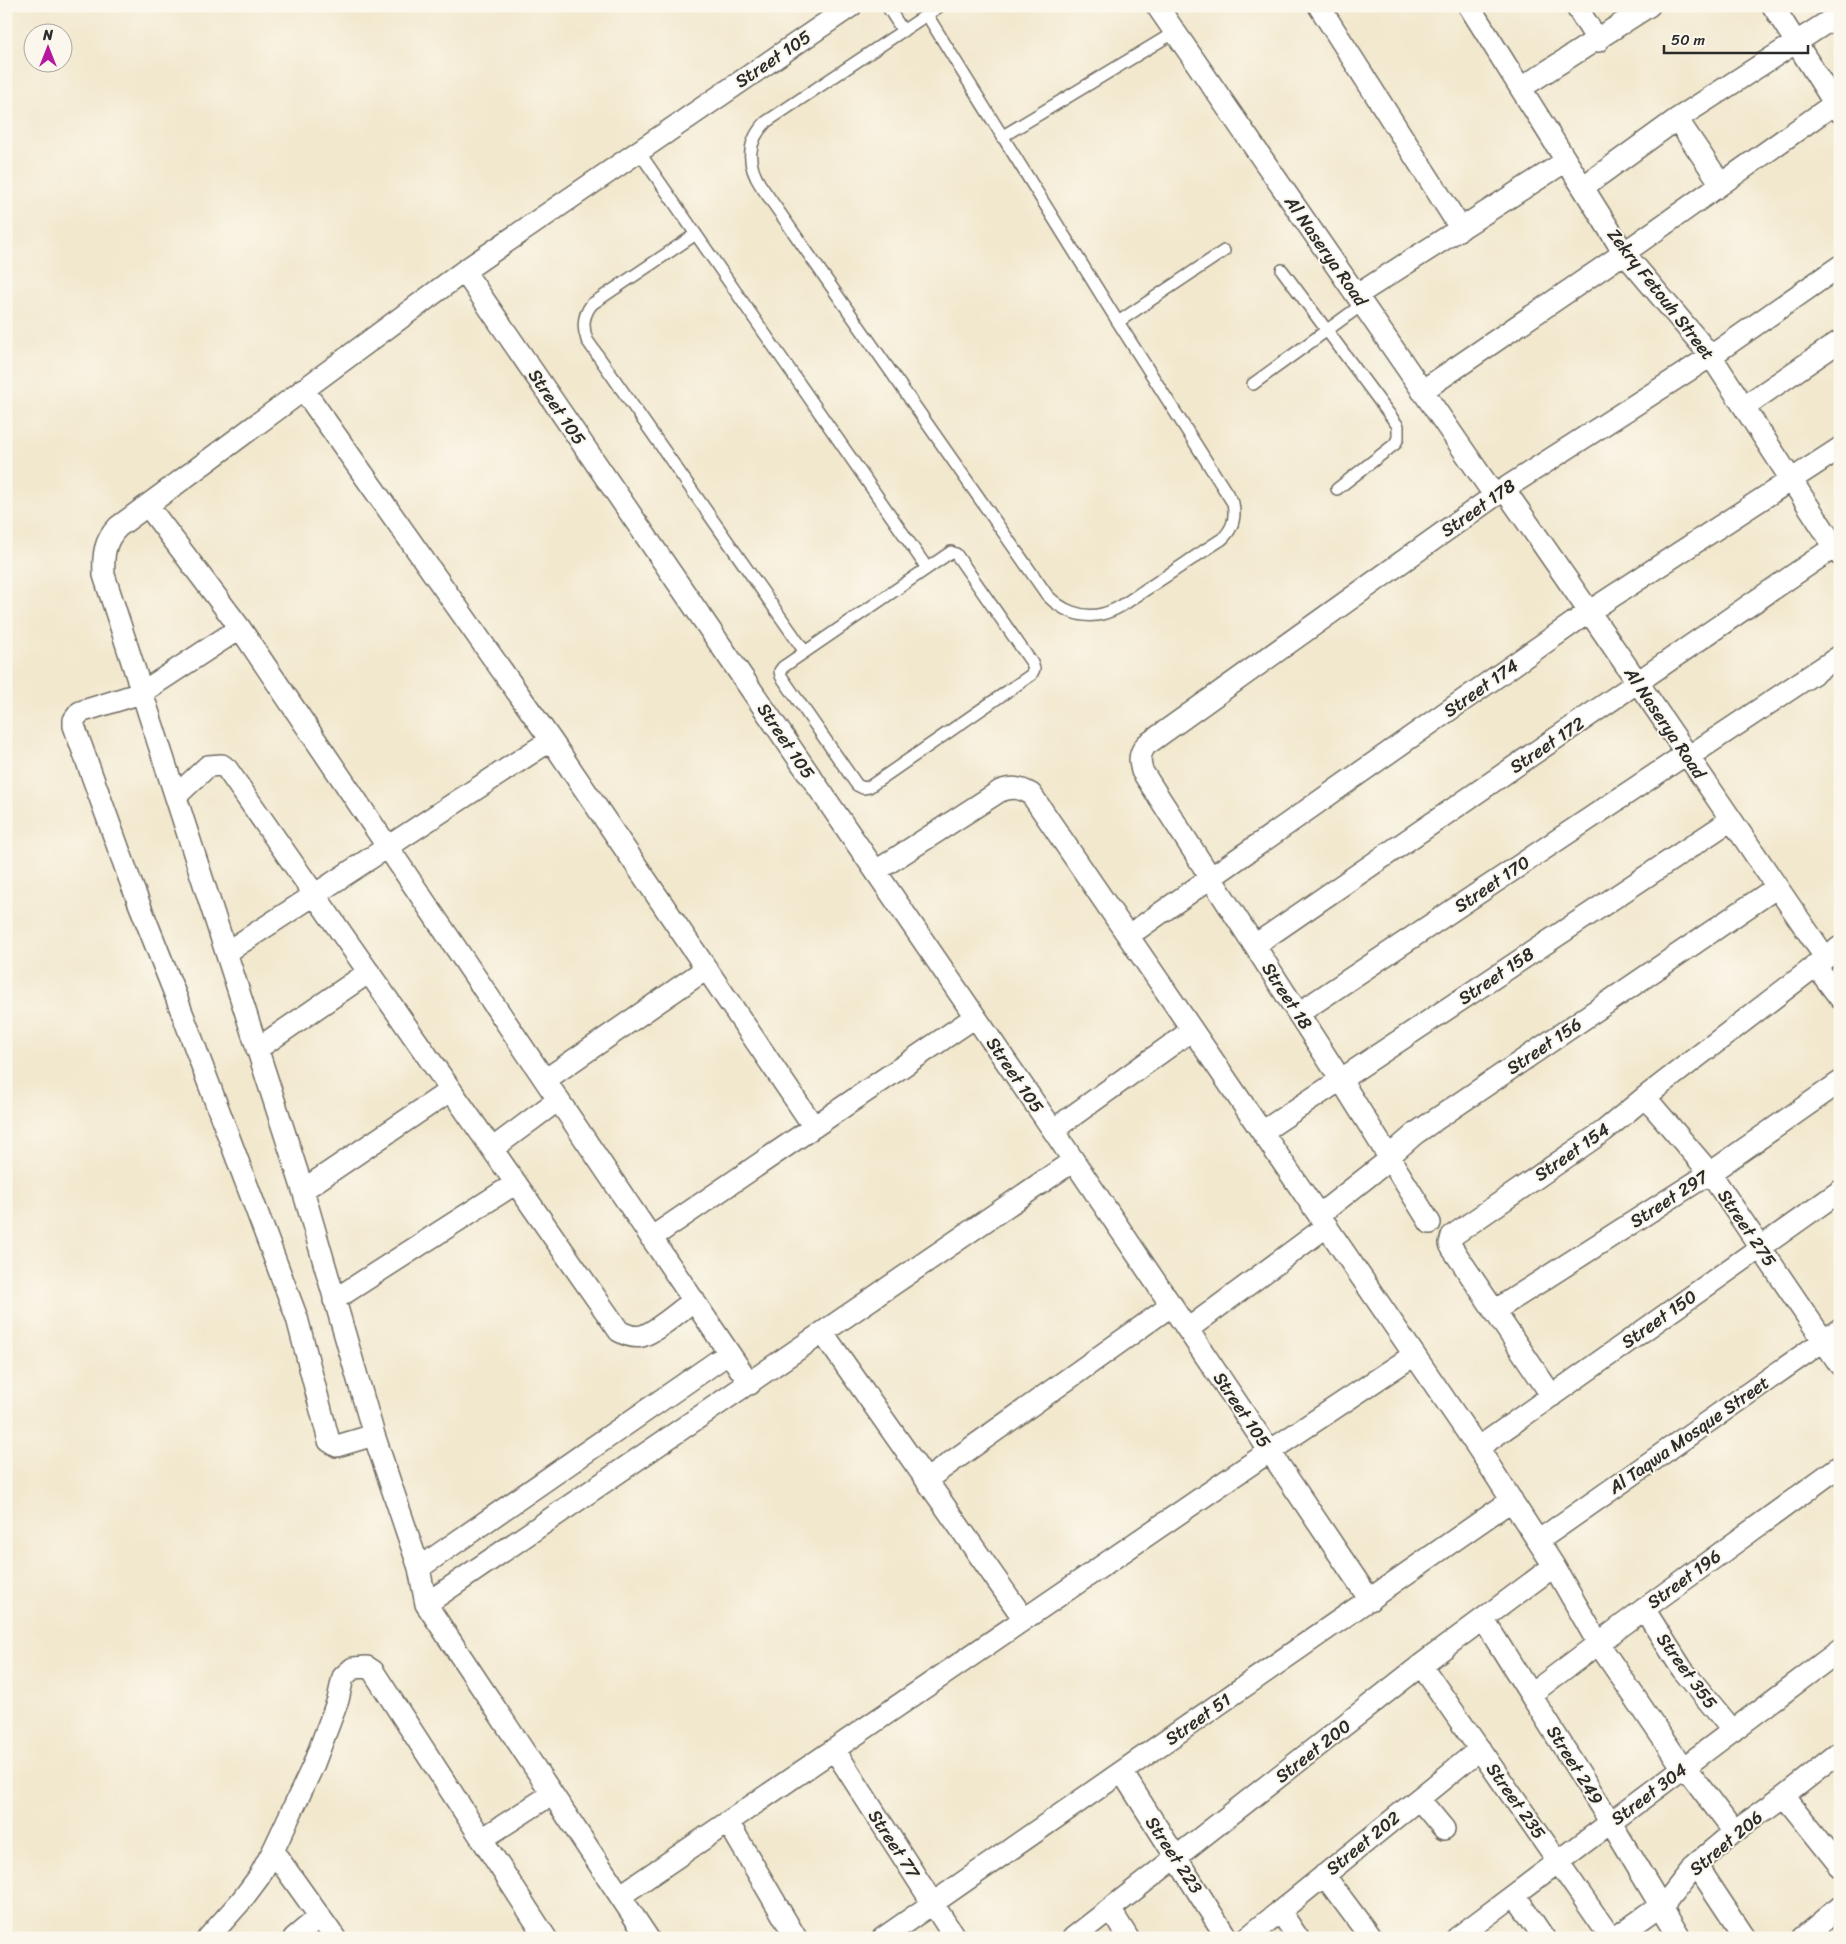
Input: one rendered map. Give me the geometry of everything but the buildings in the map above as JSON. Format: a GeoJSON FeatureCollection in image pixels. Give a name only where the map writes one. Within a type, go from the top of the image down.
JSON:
{"type":"FeatureCollection","features":[{"type":"Feature","properties":{"kind":"street","name":"Street 105"},"geometry":{"type":"LineString","coordinates":[[851,6],[464,271],[976,1017],[1370,1600]]}},
{"type":"Feature","properties":{"kind":"street","name":"Al Naserya Road"},"geometry":{"type":"LineString","coordinates":[[1157,6],[1422,391],[1590,612],[1730,820],[1826,956],[1840,998]]}},
{"type":"Feature","properties":{"kind":"street"},"geometry":{"type":"LineString","coordinates":[[1319,6],[1461,229]]}},
{"type":"Feature","properties":{"kind":"street","name":"Zekry Fetouh Street"},"geometry":{"type":"LineString","coordinates":[[1469,6],[1624,253],[1711,356],[1791,480],[1838,548]]}},
{"type":"Feature","properties":{"kind":"street"},"geometry":{"type":"LineString","coordinates":[[1576,6],[1598,41]]}},
{"type":"Feature","properties":{"kind":"street"},"geometry":{"type":"LineString","coordinates":[[1521,88],[1598,41],[1649,6]]}},
{"type":"Feature","properties":{"kind":"street"},"geometry":{"type":"LineString","coordinates":[[1422,391],[1624,253],[1721,184],[1837,108],[1773,6]]}},
{"type":"Feature","properties":{"kind":"street"},"geometry":{"type":"LineString","coordinates":[[1583,187],[1677,120],[1840,14]]}},
{"type":"Feature","properties":{"kind":"street"},"geometry":{"type":"LineString","coordinates":[[1677,120],[1721,184]]}},
{"type":"Feature","properties":{"kind":"street"},"geometry":{"type":"LineString","coordinates":[[1360,300],[1461,229],[1566,161]]}},
{"type":"Feature","properties":{"kind":"street","name":"Street 178"},"geometry":{"type":"LineString","coordinates":[[1142,770],[1139,760],[1142,750],[1146,745],[1500,492],[1711,356],[1840,266]]}},
{"type":"Feature","properties":{"kind":"street"},"geometry":{"type":"LineString","coordinates":[[464,271],[118,527],[110,534],[103,556],[104,575],[304,1190],[374,1435],[419,1568],[426,1604],[648,1938]]}},
{"type":"Feature","properties":{"kind":"street"},"geometry":{"type":"LineString","coordinates":[[1745,406],[1840,342]]}},
{"type":"Feature","properties":{"kind":"street"},"geometry":{"type":"LineString","coordinates":[[304,389],[551,740],[814,1128]]}},
{"type":"Feature","properties":{"kind":"street","name":"Street 174"},"geometry":{"type":"LineString","coordinates":[[1128,936],[1590,612],[1840,448]]}},
{"type":"Feature","properties":{"kind":"street"},"geometry":{"type":"LineString","coordinates":[[148,506],[240,628],[750,1384]]}},
{"type":"Feature","properties":{"kind":"street","name":"Street 172"},"geometry":{"type":"LineString","coordinates":[[1254,945],[1838,548]]}},
{"type":"Feature","properties":{"kind":"street"},"geometry":{"type":"LineString","coordinates":[[240,628],[141,693],[80,712],[74,720],[74,726],[131,883],[175,994],[297,1318],[329,1442],[337,1446],[374,1435]]}},
{"type":"Feature","properties":{"kind":"street","name":"Street 170"},"geometry":{"type":"LineString","coordinates":[[1299,1014],[1840,656]]}},
{"type":"Feature","properties":{"kind":"street"},"geometry":{"type":"LineString","coordinates":[[226,952],[551,740]]}},
{"type":"Feature","properties":{"kind":"street"},"geometry":{"type":"LineString","coordinates":[[176,796],[208,766],[222,765],[227,769],[619,1331],[629,1336],[642,1336],[652,1331],[694,1300]]}},
{"type":"Feature","properties":{"kind":"street","name":"Street 18"},"geometry":{"type":"LineString","coordinates":[[1142,770],[1430,1222]]}},
{"type":"Feature","properties":{"kind":"street"},"geometry":{"type":"LineString","coordinates":[[876,871],[1000,791],[1012,787],[1022,789],[1031,794],[1478,1448],[1554,1566],[1598,1643],[1684,1768],[1734,1832]]}},
{"type":"Feature","properties":{"kind":"street","name":"Street 158"},"geometry":{"type":"LineString","coordinates":[[1262,1132],[1730,820]]}},
{"type":"Feature","properties":{"kind":"street","name":"Street 156"},"geometry":{"type":"LineString","coordinates":[[1188,1329],[1322,1221],[1416,1133],[1777,887]]}},
{"type":"Feature","properties":{"kind":"street","name":"Street 154"},"geometry":{"type":"LineString","coordinates":[[1552,1396],[1452,1248],[1450,1244],[1452,1236],[1604,1131],[1826,956]]}},
{"type":"Feature","properties":{"kind":"street"},"geometry":{"type":"LineString","coordinates":[[545,1080],[706,969]]}},
{"type":"Feature","properties":{"kind":"street"},"geometry":{"type":"LineString","coordinates":[[257,1049],[369,972]]}},
{"type":"Feature","properties":{"kind":"street"},"geometry":{"type":"LineString","coordinates":[[651,1238],[976,1017]]}},
{"type":"Feature","properties":{"kind":"street"},"geometry":{"type":"LineString","coordinates":[[1053,1130],[1192,1030]]}},
{"type":"Feature","properties":{"kind":"street","name":"Street 297"},"geometry":{"type":"LineString","coordinates":[[1494,1311],[1710,1173],[1840,1082]]}},
{"type":"Feature","properties":{"kind":"street"},"geometry":{"type":"LineString","coordinates":[[304,1190],[451,1090]]}},
{"type":"Feature","properties":{"kind":"street","name":"Street 275"},"geometry":{"type":"LineString","coordinates":[[1645,1097],[1710,1173],[1840,1365]]}},
{"type":"Feature","properties":{"kind":"street"},"geometry":{"type":"LineString","coordinates":[[492,1149],[558,1100]]}},
{"type":"Feature","properties":{"kind":"street"},"geometry":{"type":"LineString","coordinates":[[426,1604],[750,1384],[1073,1161]]}},
{"type":"Feature","properties":{"kind":"street"},"geometry":{"type":"LineString","coordinates":[[334,1300],[516,1182]]}},
{"type":"Feature","properties":{"kind":"street","name":"Street 150"},"geometry":{"type":"LineString","coordinates":[[1478,1448],[1840,1191]]}},
{"type":"Feature","properties":{"kind":"street"},"geometry":{"type":"LineString","coordinates":[[926,1480],[1172,1305]]}},
{"type":"Feature","properties":{"kind":"street","name":"Al Taqwa Mosque Street"},"geometry":{"type":"LineString","coordinates":[[1538,1541],[1840,1329]]}},
{"type":"Feature","properties":{"kind":"street"},"geometry":{"type":"LineString","coordinates":[[823,1333],[1024,1620]]}},
{"type":"Feature","properties":{"kind":"street"},"geometry":{"type":"LineString","coordinates":[[419,1568],[729,1353]]}},
{"type":"Feature","properties":{"kind":"street"},"geometry":{"type":"LineString","coordinates":[[620,1896],[1270,1451],[1414,1355]]}},
{"type":"Feature","properties":{"kind":"street","name":"Street 196"},"geometry":{"type":"LineString","coordinates":[[1531,1694],[1840,1466]]}},
{"type":"Feature","properties":{"kind":"street","name":"Street 51"},"geometry":{"type":"LineString","coordinates":[[883,1938],[1512,1500]]}},
{"type":"Feature","properties":{"kind":"street","name":"Street 200"},"geometry":{"type":"LineString","coordinates":[[1073,1938],[1421,1665],[1554,1566]]}},
{"type":"Feature","properties":{"kind":"street","name":"Street 355"},"geometry":{"type":"LineString","coordinates":[[1644,1609],[1682,1669],[1733,1730]]}},
{"type":"Feature","properties":{"kind":"street","name":"Street 249"},"geometry":{"type":"LineString","coordinates":[[1483,1619],[1611,1823],[1680,1938]]}},
{"type":"Feature","properties":{"kind":"street","name":"Street 304"},"geometry":{"type":"LineString","coordinates":[[1457,1938],[1840,1650]]}},
{"type":"Feature","properties":{"kind":"street","name":"Street 235"},"geometry":{"type":"LineString","coordinates":[[1421,1665],[1611,1938]]}},
{"type":"Feature","properties":{"kind":"street"},"geometry":{"type":"LineString","coordinates":[[208,1938],[259,1877],[313,1766],[338,1700],[344,1677],[353,1668],[360,1666],[368,1667],[373,1671],[546,1938]]}},
{"type":"Feature","properties":{"kind":"street","name":"Street 77"},"geometry":{"type":"LineString","coordinates":[[834,1749],[955,1938]]}},
{"type":"Feature","properties":{"kind":"street","name":"Street 202"},"geometry":{"type":"LineString","coordinates":[[1247,1938],[1480,1749]]}},
{"type":"Feature","properties":{"kind":"street","name":"Street 206"},"geometry":{"type":"LineString","coordinates":[[1614,1938],[1667,1901],[1696,1864],[1734,1832],[1840,1752]]}},
{"type":"Feature","properties":{"kind":"street","name":"Street 223"},"geometry":{"type":"LineString","coordinates":[[1122,1772],[1227,1938]]}},
{"type":"Feature","properties":{"kind":"street"},"geometry":{"type":"LineString","coordinates":[[482,1839],[552,1794]]}},
{"type":"Feature","properties":{"kind":"street"},"geometry":{"type":"LineString","coordinates":[[1784,1796],[1840,1866]]}},
{"type":"Feature","properties":{"kind":"street"},"geometry":{"type":"LineString","coordinates":[[1419,1799],[1444,1829]]}},
{"type":"Feature","properties":{"kind":"street"},"geometry":{"type":"LineString","coordinates":[[728,1822],[796,1938]]}},
{"type":"Feature","properties":{"kind":"street"},"geometry":{"type":"LineString","coordinates":[[273,1851],[335,1938]]}},
{"type":"Feature","properties":{"kind":"street"},"geometry":{"type":"LineString","coordinates":[[1696,1864],[1746,1938]]}},
{"type":"Feature","properties":{"kind":"street"},"geometry":{"type":"LineString","coordinates":[[1324,1875],[1371,1938]]}},
{"type":"Feature","properties":{"kind":"street"},"geometry":{"type":"LineString","coordinates":[[1515,1895],[1544,1938]]}},
{"type":"Feature","properties":{"kind":"street"},"geometry":{"type":"LineString","coordinates":[[1803,1938],[1840,1907]]}},
{"type":"Feature","properties":{"kind":"street"},"geometry":{"type":"LineString","coordinates":[[1110,1910],[1128,1938]]}},
{"type":"Feature","properties":{"kind":"street"},"geometry":{"type":"LineString","coordinates":[[1280,1911],[1298,1938]]}},
{"type":"Feature","properties":{"kind":"street"},"geometry":{"type":"LineString","coordinates":[[294,1938],[320,1916]]}},
{"type":"Feature","properties":{"kind":"lane"},"geometry":{"type":"LineString","coordinates":[[887,6],[903,31]]}},
{"type":"Feature","properties":{"kind":"lane"},"geometry":{"type":"LineString","coordinates":[[927,15],[1233,503],[1234,520],[1228,534],[1124,604],[1102,614],[1078,614],[1061,607],[1047,595],[761,186],[751,168],[750,153],[754,138],[766,122],[940,6]]}},
{"type":"Feature","properties":{"kind":"lane"},"geometry":{"type":"LineString","coordinates":[[1002,136],[1175,32]]}},
{"type":"Feature","properties":{"kind":"lane"},"geometry":{"type":"LineString","coordinates":[[638,152],[927,568]]}},
{"type":"Feature","properties":{"kind":"lane"},"geometry":{"type":"LineString","coordinates":[[696,234],[592,304],[584,317],[584,332],[592,348],[805,652]]}},
{"type":"Feature","properties":{"kind":"lane"},"geometry":{"type":"LineString","coordinates":[[1118,322],[1224,251]]}},
{"type":"Feature","properties":{"kind":"lane"},"geometry":{"type":"LineString","coordinates":[[1282,270],[1395,421],[1399,432],[1398,438],[1391,448],[1337,488]]}},
{"type":"Feature","properties":{"kind":"lane"},"geometry":{"type":"LineString","coordinates":[[1254,384],[1327,330],[1360,300]]}},
{"type":"Feature","properties":{"kind":"lane"},"geometry":{"type":"LineString","coordinates":[[948,553],[956,554],[1032,663],[1034,669],[1031,675],[869,787],[863,788],[857,785],[781,676],[780,671],[927,568],[948,553]]}}]}
